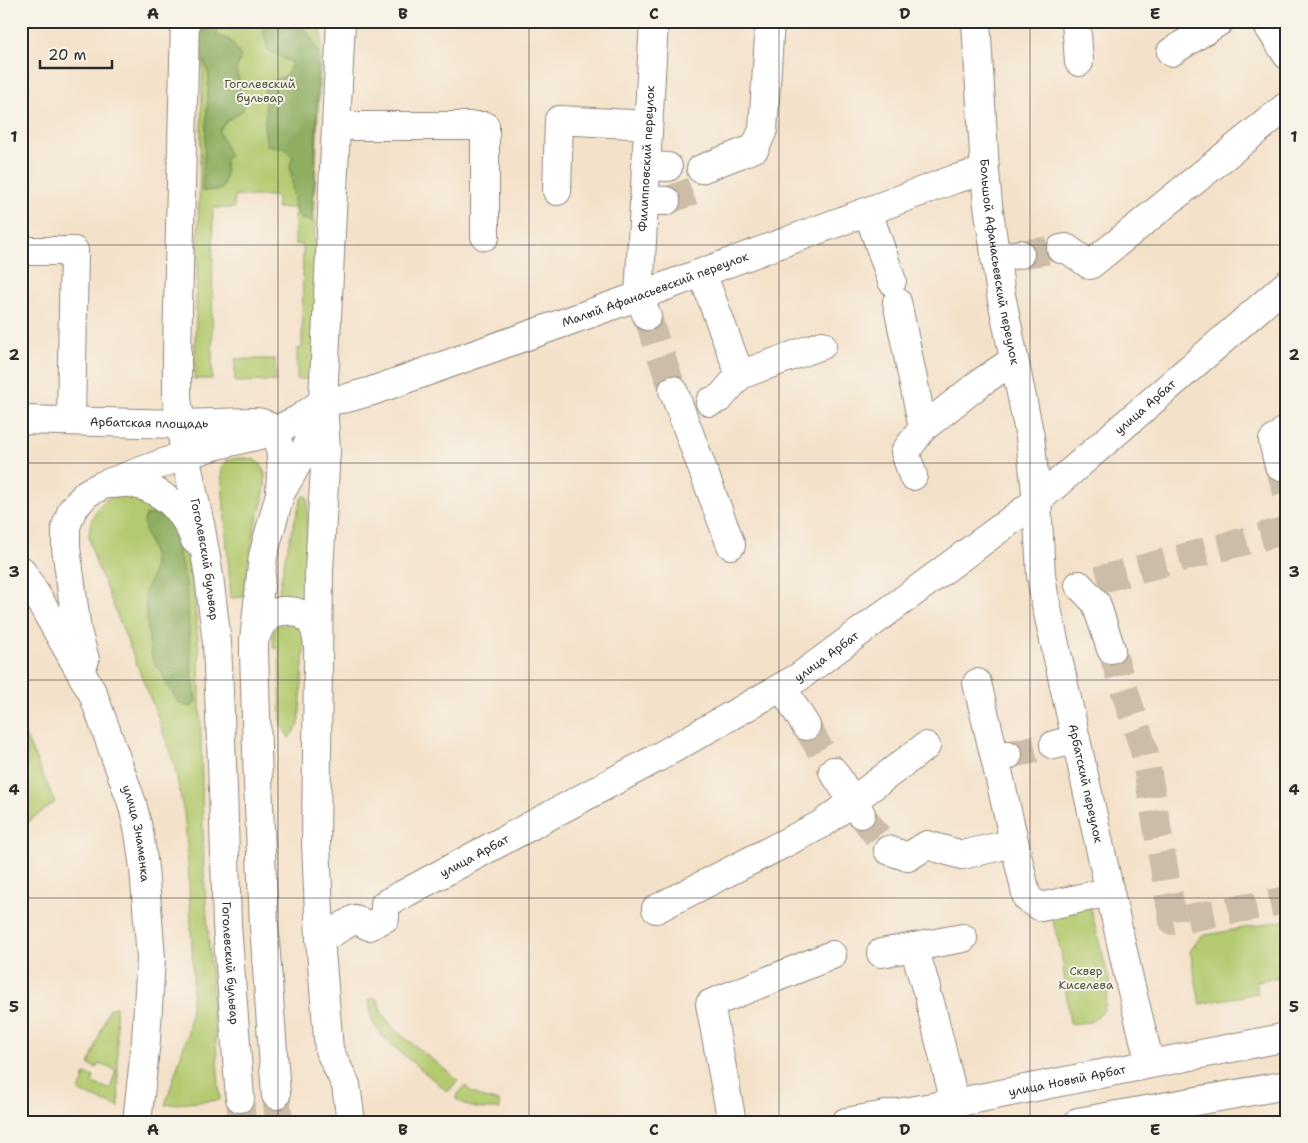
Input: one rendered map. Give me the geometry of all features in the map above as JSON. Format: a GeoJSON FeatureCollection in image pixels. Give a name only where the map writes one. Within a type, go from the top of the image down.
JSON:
{"type":"FeatureCollection","features":[{"type":"Feature","properties":{"kind":"main road","name":"Гоголевский бульвар"},"geometry":{"type":"LineString","coordinates":[[185,21],[177,361],[178,398],[184,455],[201,529],[217,643],[227,925],[240,1098]]}},
{"type":"Feature","properties":{"kind":"main road"},"geometry":{"type":"LineString","coordinates":[[341,21],[324,402],[326,450],[320,571],[316,842],[330,933],[329,1050],[346,1085],[351,1122]]}},
{"type":"Feature","properties":{"kind":"main road","name":"Филипповский переулок"},"geometry":{"type":"LineString","coordinates":[[643,306],[655,201],[654,21]]}},
{"type":"Feature","properties":{"kind":"main road"},"geometry":{"type":"LineString","coordinates":[[751,169],[702,178],[755,148],[763,130],[770,21]]}},
{"type":"Feature","properties":{"kind":"main road","name":"Большой Афанасьевский переулок"},"geometry":{"type":"LineString","coordinates":[[976,21],[985,171],[1007,256],[1014,360],[1030,437],[1037,501]]}},
{"type":"Feature","properties":{"kind":"main road"},"geometry":{"type":"LineString","coordinates":[[1076,21],[1078,62]]}},
{"type":"Feature","properties":{"kind":"main road"},"geometry":{"type":"LineString","coordinates":[[1171,52],[1220,21]]}},
{"type":"Feature","properties":{"kind":"main road"},"geometry":{"type":"LineString","coordinates":[[1265,21],[1287,54]]}},
{"type":"Feature","properties":{"kind":"main road"},"geometry":{"type":"LineString","coordinates":[[1060,249],[1066,248],[1090,265],[1287,106]]}},
{"type":"Feature","properties":{"kind":"main road"},"geometry":{"type":"LineString","coordinates":[[557,191],[560,120],[655,149]]}},
{"type":"Feature","properties":{"kind":"main road"},"geometry":{"type":"LineString","coordinates":[[337,126],[485,126],[485,236]]}},
{"type":"Feature","properties":{"kind":"main road","name":"Малый Афанасьевский переулок"},"geometry":{"type":"LineString","coordinates":[[324,402],[372,391],[643,306],[702,272],[955,179],[985,171]]}},
{"type":"Feature","properties":{"kind":"main road"},"geometry":{"type":"LineString","coordinates":[[868,212],[894,291],[923,428]]}},
{"type":"Feature","properties":{"kind":"main road"},"geometry":{"type":"LineString","coordinates":[[21,251],[74,251],[71,421]]}},
{"type":"Feature","properties":{"kind":"main road"},"geometry":{"type":"LineString","coordinates":[[702,272],[740,375]]}},
{"type":"Feature","properties":{"kind":"main road","name":"улица Арбат"},"geometry":{"type":"LineString","coordinates":[[330,933],[355,919],[369,926],[385,918],[385,904],[655,759],[800,677],[1037,501],[1287,284]]}},
{"type":"Feature","properties":{"kind":"main road"},"geometry":{"type":"LineString","coordinates":[[710,402],[720,398],[740,375],[822,345]]}},
{"type":"Feature","properties":{"kind":"main road"},"geometry":{"type":"LineString","coordinates":[[913,476],[905,452],[923,428],[987,378],[1014,360]]}},
{"type":"Feature","properties":{"kind":"main road"},"geometry":{"type":"LineString","coordinates":[[673,390],[731,545]]}},
{"type":"Feature","properties":{"kind":"main road","name":"Арбатская площадь"},"geometry":{"type":"LineString","coordinates":[[93,694],[78,631],[66,548],[66,527],[72,510],[87,493],[103,485],[184,455],[272,432],[300,419],[324,402]]}},
{"type":"Feature","properties":{"kind":"main road"},"geometry":{"type":"LineString","coordinates":[[280,494],[304,452],[324,402]]}},
{"type":"Feature","properties":{"kind":"main road","name":"Арбатская площадь"},"geometry":{"type":"LineString","coordinates":[[21,420],[180,424],[250,422],[268,426],[272,432]]}},
{"type":"Feature","properties":{"kind":"main road"},"geometry":{"type":"LineString","coordinates":[[1279,466],[1273,441],[1287,429]]}},
{"type":"Feature","properties":{"kind":"main road"},"geometry":{"type":"LineString","coordinates":[[272,432],[281,452],[280,494],[263,556],[254,652],[264,926],[276,1095]]}},
{"type":"Feature","properties":{"kind":"main road","name":"Арбатская площадь"},"geometry":{"type":"LineString","coordinates":[[103,485],[130,483],[155,490],[167,498],[181,512],[193,533],[209,576]]}},
{"type":"Feature","properties":{"kind":"main road","name":"Арбатский переулок"},"geometry":{"type":"LineString","coordinates":[[1037,501],[1041,575],[1065,742],[1109,892],[1150,1064]]}},
{"type":"Feature","properties":{"kind":"main road","name":"улица Знаменка"},"geometry":{"type":"LineString","coordinates":[[21,570],[93,694],[132,803],[139,832],[144,868],[151,958],[146,1040],[137,1122]]}},
{"type":"Feature","properties":{"kind":"main road"},"geometry":{"type":"LineString","coordinates":[[1044,595],[1089,583],[1111,650]]}},
{"type":"Feature","properties":{"kind":"main road"},"geometry":{"type":"LineString","coordinates":[[254,641],[264,620],[274,613],[287,610],[299,612],[310,621],[315,630],[319,646]]}},
{"type":"Feature","properties":{"kind":"main road"},"geometry":{"type":"LineString","coordinates":[[978,683],[1002,757],[1014,843],[1027,898],[1042,907],[1109,892]]}},
{"type":"Feature","properties":{"kind":"main road"},"geometry":{"type":"LineString","coordinates":[[782,687],[806,726]]}},
{"type":"Feature","properties":{"kind":"main road"},"geometry":{"type":"LineString","coordinates":[[656,909],[857,808],[926,746]]}},
{"type":"Feature","properties":{"kind":"main road"},"geometry":{"type":"LineString","coordinates":[[833,771],[857,808]]}},
{"type":"Feature","properties":{"kind":"main road"},"geometry":{"type":"LineString","coordinates":[[888,850],[908,857],[927,845],[962,855],[1014,843]]}},
{"type":"Feature","properties":{"kind":"main road"},"geometry":{"type":"LineString","coordinates":[[881,953],[963,938]]}},
{"type":"Feature","properties":{"kind":"main road"},"geometry":{"type":"LineString","coordinates":[[914,947],[955,1103]]}},
{"type":"Feature","properties":{"kind":"main road"},"geometry":{"type":"LineString","coordinates":[[732,1122],[710,1004],[832,955]]}},
{"type":"Feature","properties":{"kind":"main road","name":"улица Новый Арбат"},"geometry":{"type":"LineString","coordinates":[[846,1122],[955,1103],[1287,1037]]}},
{"type":"Feature","properties":{"kind":"main road"},"geometry":{"type":"LineString","coordinates":[[1078,1122],[1287,1085]]}},
{"type":"Feature","properties":{"kind":"green space"},"geometry":{"type":"Polygon","coordinates":[[[202,21],[222,21],[216,35],[229,39],[241,56],[236,70],[244,96],[243,110],[227,121],[219,131],[229,154],[225,163],[226,177],[221,190],[202,191],[209,76],[200,49],[199,26],[202,21]]]}},
{"type":"Feature","properties":{"kind":"green space","name":"Гоголевский бульвар"},"geometry":{"type":"Polygon","coordinates":[[[204,21],[322,21],[314,209],[319,379],[297,379],[297,349],[302,348],[303,245],[295,244],[295,208],[277,208],[277,196],[235,196],[234,208],[213,208],[212,379],[194,379],[204,21]]]}},
{"type":"Feature","properties":{"kind":"green space"},"geometry":{"type":"Polygon","coordinates":[[[273,21],[294,21],[308,33],[318,51],[315,180],[312,197],[312,222],[301,219],[295,209],[290,165],[293,157],[286,149],[267,145],[264,128],[266,112],[264,94],[268,82],[286,76],[292,63],[268,50],[263,30],[273,21]]]}},
{"type":"Feature","properties":{"kind":"green space"},"geometry":{"type":"Polygon","coordinates":[[[235,359],[275,359],[276,381],[235,382],[235,359]]]}},
{"type":"Feature","properties":{"kind":"green space"},"geometry":{"type":"Polygon","coordinates":[[[240,458],[259,462],[265,474],[265,482],[243,597],[231,598],[221,469],[228,460],[240,458]]]}},
{"type":"Feature","properties":{"kind":"green space"},"geometry":{"type":"Polygon","coordinates":[[[126,495],[157,503],[180,531],[187,552],[195,603],[199,652],[204,873],[220,1100],[165,1105],[188,1033],[192,998],[193,971],[184,813],[174,765],[157,715],[97,565],[89,538],[92,518],[100,505],[110,497],[126,495]]]}},
{"type":"Feature","properties":{"kind":"green space"},"geometry":{"type":"Polygon","coordinates":[[[306,496],[308,498],[305,604],[278,601],[291,536],[302,497],[306,496]]]}},
{"type":"Feature","properties":{"kind":"green space"},"geometry":{"type":"Polygon","coordinates":[[[153,514],[167,520],[171,524],[186,583],[192,674],[196,702],[191,707],[178,702],[161,671],[153,661],[149,641],[145,591],[152,577],[154,564],[144,521],[146,515],[153,514]]]}},
{"type":"Feature","properties":{"kind":"green space"},"geometry":{"type":"Polygon","coordinates":[[[298,623],[305,635],[299,725],[289,738],[281,725],[279,648],[273,648],[273,631],[277,625],[298,623]]]}},
{"type":"Feature","properties":{"kind":"green space"},"geometry":{"type":"Polygon","coordinates":[[[21,726],[55,802],[21,827],[21,726]]]}},
{"type":"Feature","properties":{"kind":"green space","name":"Сквер Киселева"},"geometry":{"type":"Polygon","coordinates":[[[1089,903],[1110,983],[1104,1010],[1091,1022],[1070,1024],[1061,951],[1050,912],[1089,903]]]}},
{"type":"Feature","properties":{"kind":"green space"},"geometry":{"type":"Polygon","coordinates":[[[1287,920],[1287,976],[1256,981],[1258,993],[1200,1004],[1190,951],[1201,936],[1287,920]]]}},
{"type":"Feature","properties":{"kind":"green space"},"geometry":{"type":"Polygon","coordinates":[[[374,998],[378,1000],[382,1013],[395,1030],[458,1080],[448,1092],[387,1041],[378,1030],[372,1021],[369,1000],[374,998]]]}},
{"type":"Feature","properties":{"kind":"green space"},"geometry":{"type":"Polygon","coordinates":[[[116,1007],[119,1107],[79,1092],[85,1074],[94,1077],[92,1083],[110,1089],[116,1070],[99,1064],[97,1068],[89,1065],[109,1008],[116,1007]]]}},
{"type":"Feature","properties":{"kind":"green space"},"geometry":{"type":"Polygon","coordinates":[[[465,1086],[480,1096],[499,1101],[500,1109],[476,1108],[466,1105],[455,1098],[465,1086]]]}},
{"type":"Feature","properties":{"kind":"tunnel"},"geometry":{"type":"LineString","coordinates":[[666,201],[703,187]]}},
{"type":"Feature","properties":{"kind":"tunnel"},"geometry":{"type":"LineString","coordinates":[[1020,254],[1061,249]]}},
{"type":"Feature","properties":{"kind":"tunnel"},"geometry":{"type":"LineString","coordinates":[[647,316],[673,390]]}},
{"type":"Feature","properties":{"kind":"tunnel"},"geometry":{"type":"LineString","coordinates":[[1279,466],[1287,493]]}},
{"type":"Feature","properties":{"kind":"tunnel"},"geometry":{"type":"LineString","coordinates":[[1098,580],[1287,530]]}},
{"type":"Feature","properties":{"kind":"tunnel"},"geometry":{"type":"LineString","coordinates":[[1111,649],[1144,750],[1173,921],[1287,900]]}},
{"type":"Feature","properties":{"kind":"tunnel"},"geometry":{"type":"LineString","coordinates":[[806,726],[833,771]]}},
{"type":"Feature","properties":{"kind":"tunnel"},"geometry":{"type":"LineString","coordinates":[[1008,755],[1054,745]]}},
{"type":"Feature","properties":{"kind":"tunnel"},"geometry":{"type":"LineString","coordinates":[[861,814],[888,850]]}},
{"type":"Feature","properties":{"kind":"tunnel"},"geometry":{"type":"LineString","coordinates":[[276,1095],[279,1122]]}},
{"type":"Feature","properties":{"kind":"tunnel"},"geometry":{"type":"LineString","coordinates":[[240,1098],[242,1122]]}}]}
